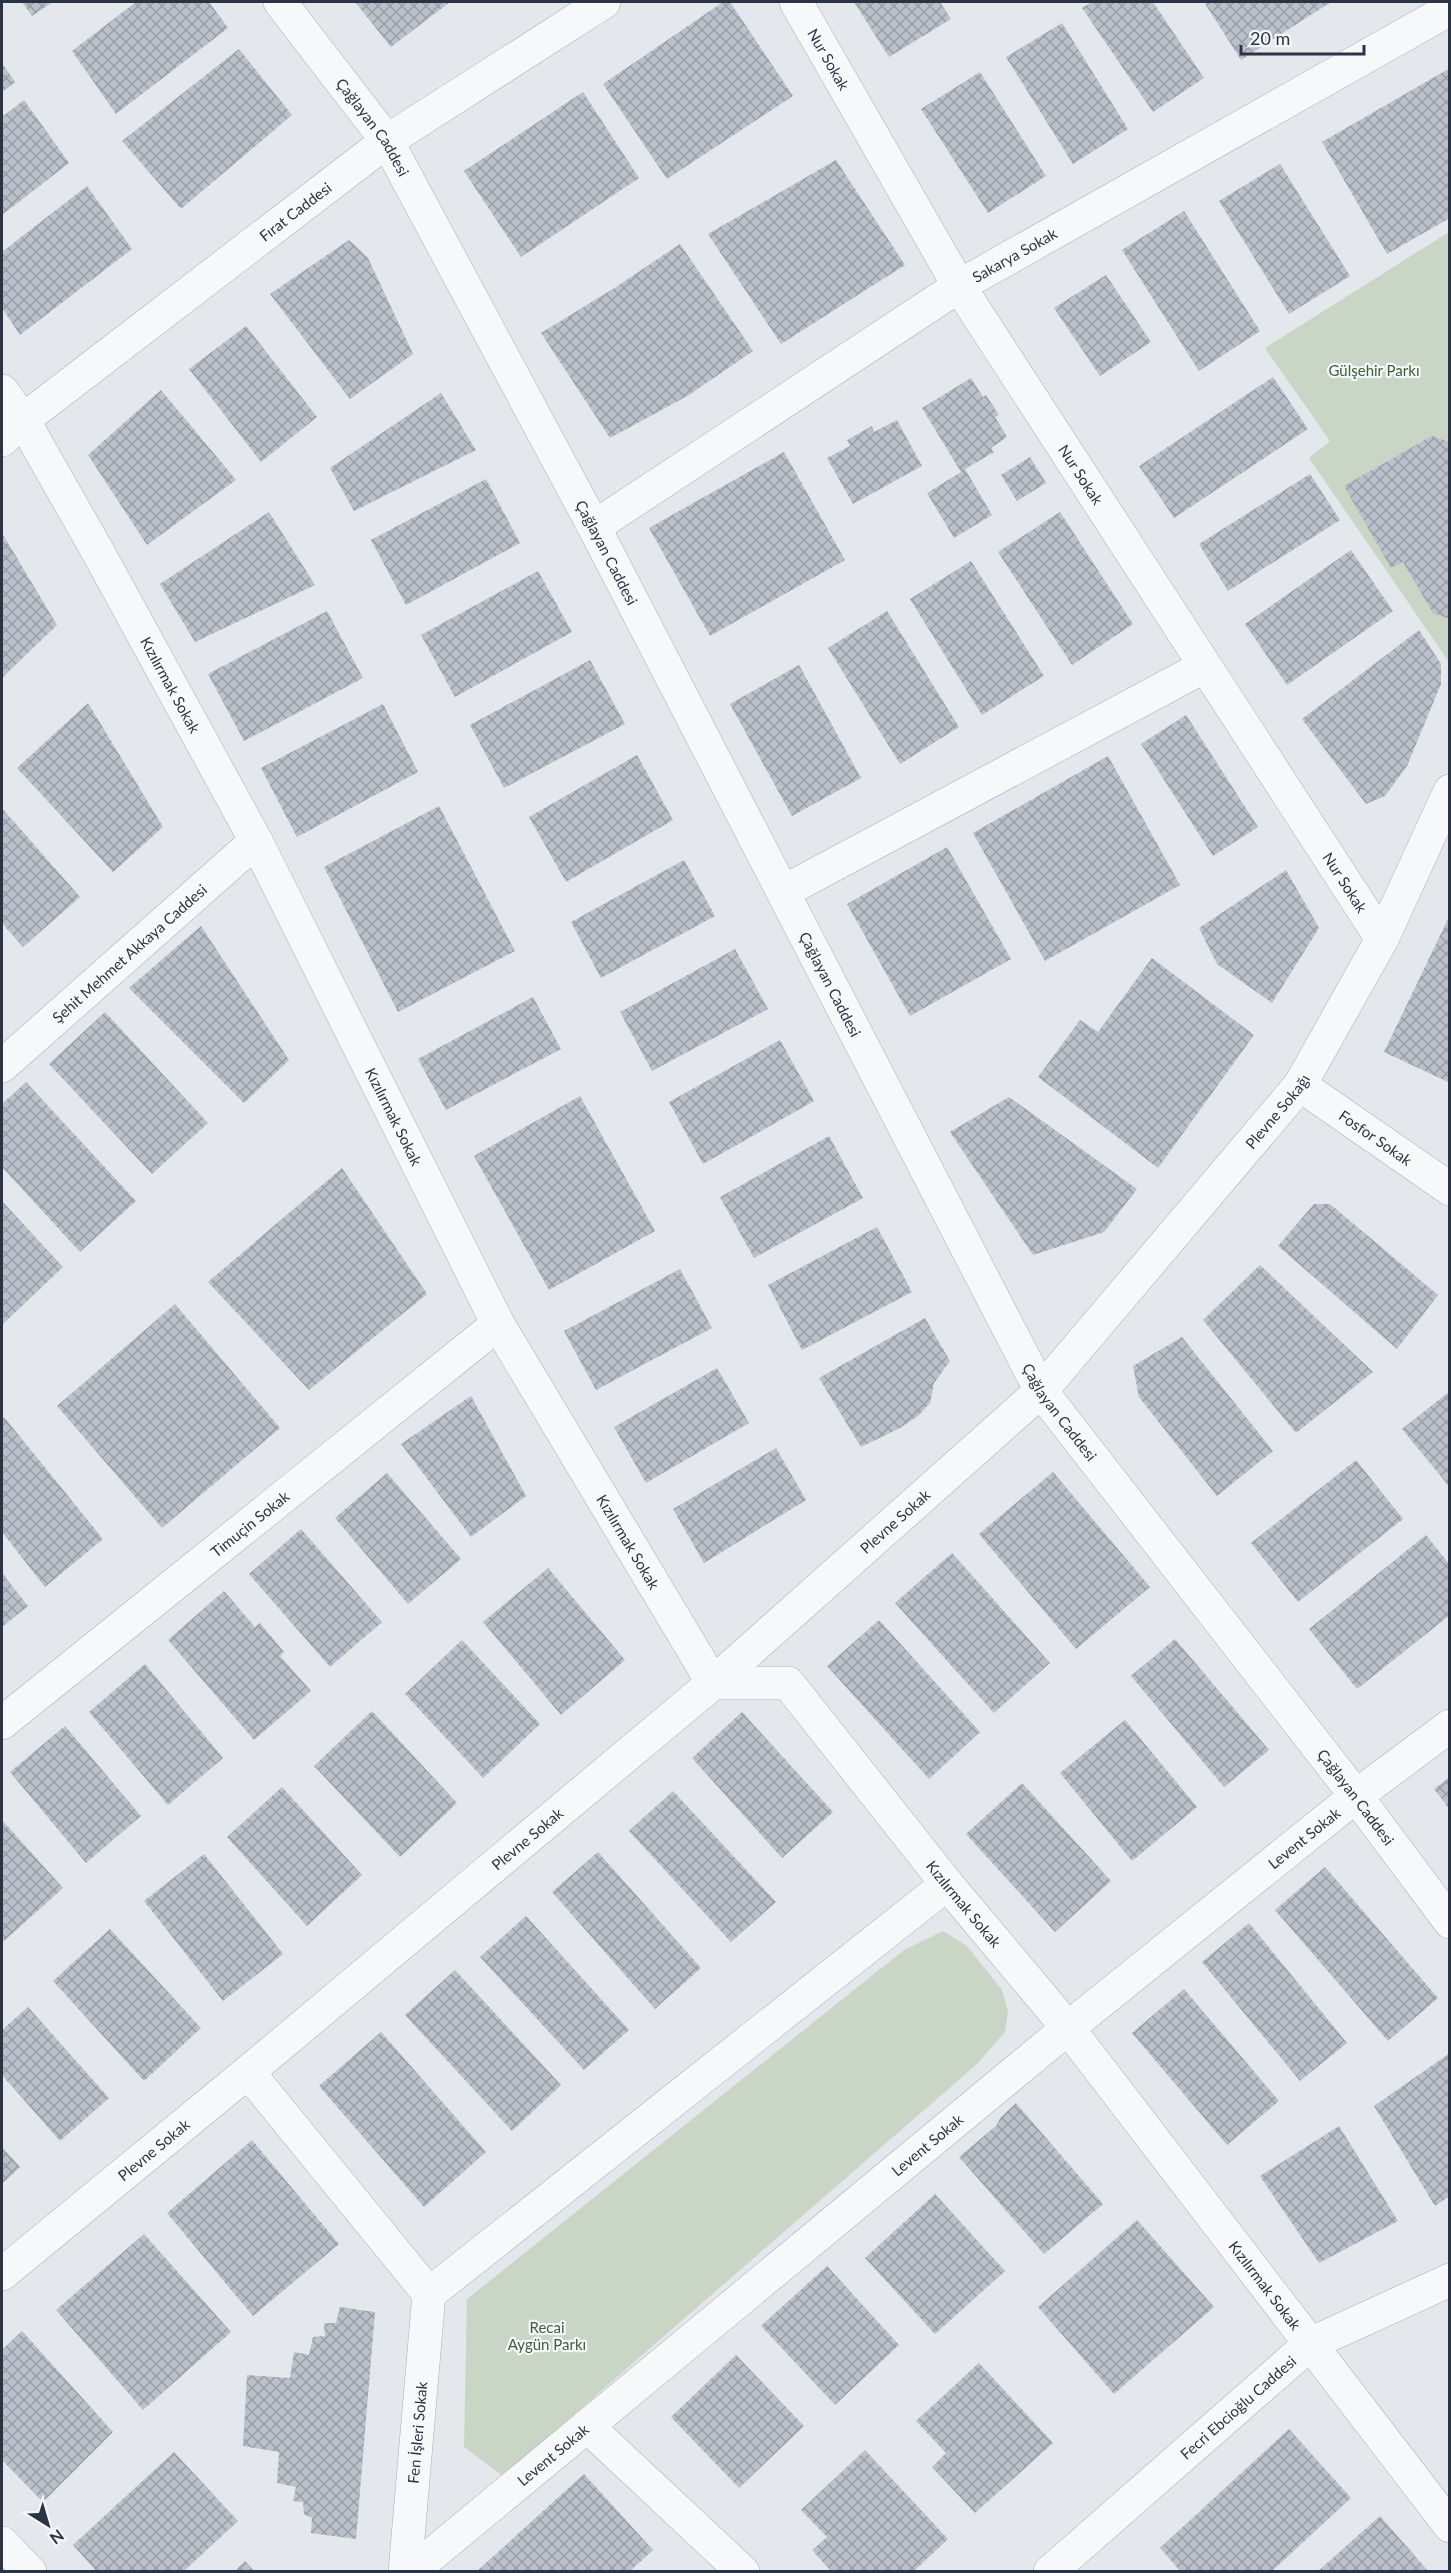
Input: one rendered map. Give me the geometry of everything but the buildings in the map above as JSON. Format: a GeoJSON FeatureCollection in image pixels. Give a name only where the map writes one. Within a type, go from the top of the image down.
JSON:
{"type":"FeatureCollection","features":[{"type":"Feature","properties":{"kind":"street","name":"Çağlayan Caddesi"},"geometry":{"type":"LineString","coordinates":[[280,2],[387,141],[594,527],[1041,1391],[1356,1796],[1449,1922]]}},
{"type":"Feature","properties":{"kind":"street","name":"Fırat Caddesi"},"geometry":{"type":"LineString","coordinates":[[12,430],[387,141],[604,2]]}},
{"type":"Feature","properties":{"kind":"street","name":"Nur Sokak"},"geometry":{"type":"LineString","coordinates":[[796,2],[959,286],[1382,939]]}},
{"type":"Feature","properties":{"kind":"street","name":"Sakarya Sokak"},"geometry":{"type":"LineString","coordinates":[[594,527],[959,286],[1449,9]]}},
{"type":"Feature","properties":{"kind":"street","name":"Kızılırmak Sokak"},"geometry":{"type":"LineString","coordinates":[[2,392],[12,430],[104,562],[256,841],[498,1324],[713,1683],[788,1683],[947,1884],[1068,2028],[1449,2526]]}},
{"type":"Feature","properties":{"kind":"street"},"geometry":{"type":"LineString","coordinates":[[783,892],[1205,666]]}},
{"type":"Feature","properties":{"kind":"street","name":"Plevne Sokağı"},"geometry":{"type":"LineString","coordinates":[[1041,1391],[1300,1085],[1382,939],[1449,791]]}},
{"type":"Feature","properties":{"kind":"street","name":"Şehit Mehmet Akkaya Caddesi"},"geometry":{"type":"LineString","coordinates":[[2,1066],[256,841]]}},
{"type":"Feature","properties":{"kind":"street","name":"Fosfor Sokak"},"geometry":{"type":"LineString","coordinates":[[1300,1085],[1449,1189]]}},
{"type":"Feature","properties":{"kind":"street","name":"Timuçin Sokak"},"geometry":{"type":"LineString","coordinates":[[2,1723],[498,1324]]}},
{"type":"Feature","properties":{"kind":"street","name":"Plevne Sokak"},"geometry":{"type":"LineString","coordinates":[[2,2274],[248,2072],[713,1683],[1041,1391]]}},
{"type":"Feature","properties":{"kind":"street","name":"Levent Sokak"},"geometry":{"type":"LineString","coordinates":[[411,2571],[1068,2028],[1356,1796],[1449,1726]]}},
{"type":"Feature","properties":{"kind":"street"},"geometry":{"type":"LineString","coordinates":[[248,2072],[429,2294],[947,1884]]}},
{"type":"Feature","properties":{"kind":"street","name":"Fecri Ebcioğlu Caddesi"},"geometry":{"type":"LineString","coordinates":[[1050,2571],[1310,2344],[1449,2280]]}},
{"type":"Feature","properties":{"kind":"street","name":"Fen İşleri Sokak"},"geometry":{"type":"LineString","coordinates":[[405,2571],[429,2294]]}},
{"type":"Feature","properties":{"kind":"street"},"geometry":{"type":"LineString","coordinates":[[587,2426],[743,2571]]}},
{"type":"Feature","properties":{"kind":"street"},"geometry":{"type":"LineString","coordinates":[[2,2543],[30,2571]]}},
{"type":"Feature","properties":{"kind":"green space","name":"Gülşehir Parkı"},"geometry":{"type":"Polygon","coordinates":[[[1449,232],[1449,662],[1309,458],[1330,441],[1265,348],[1449,232]]]}},
{"type":"Feature","properties":{"kind":"green space","name":"Recai Aygün Parkı"},"geometry":{"type":"Polygon","coordinates":[[[943,1931],[967,1946],[1002,1990],[1008,2012],[1005,2032],[977,2064],[503,2476],[464,2447],[467,2299],[904,1950],[943,1931]]]}}]}
